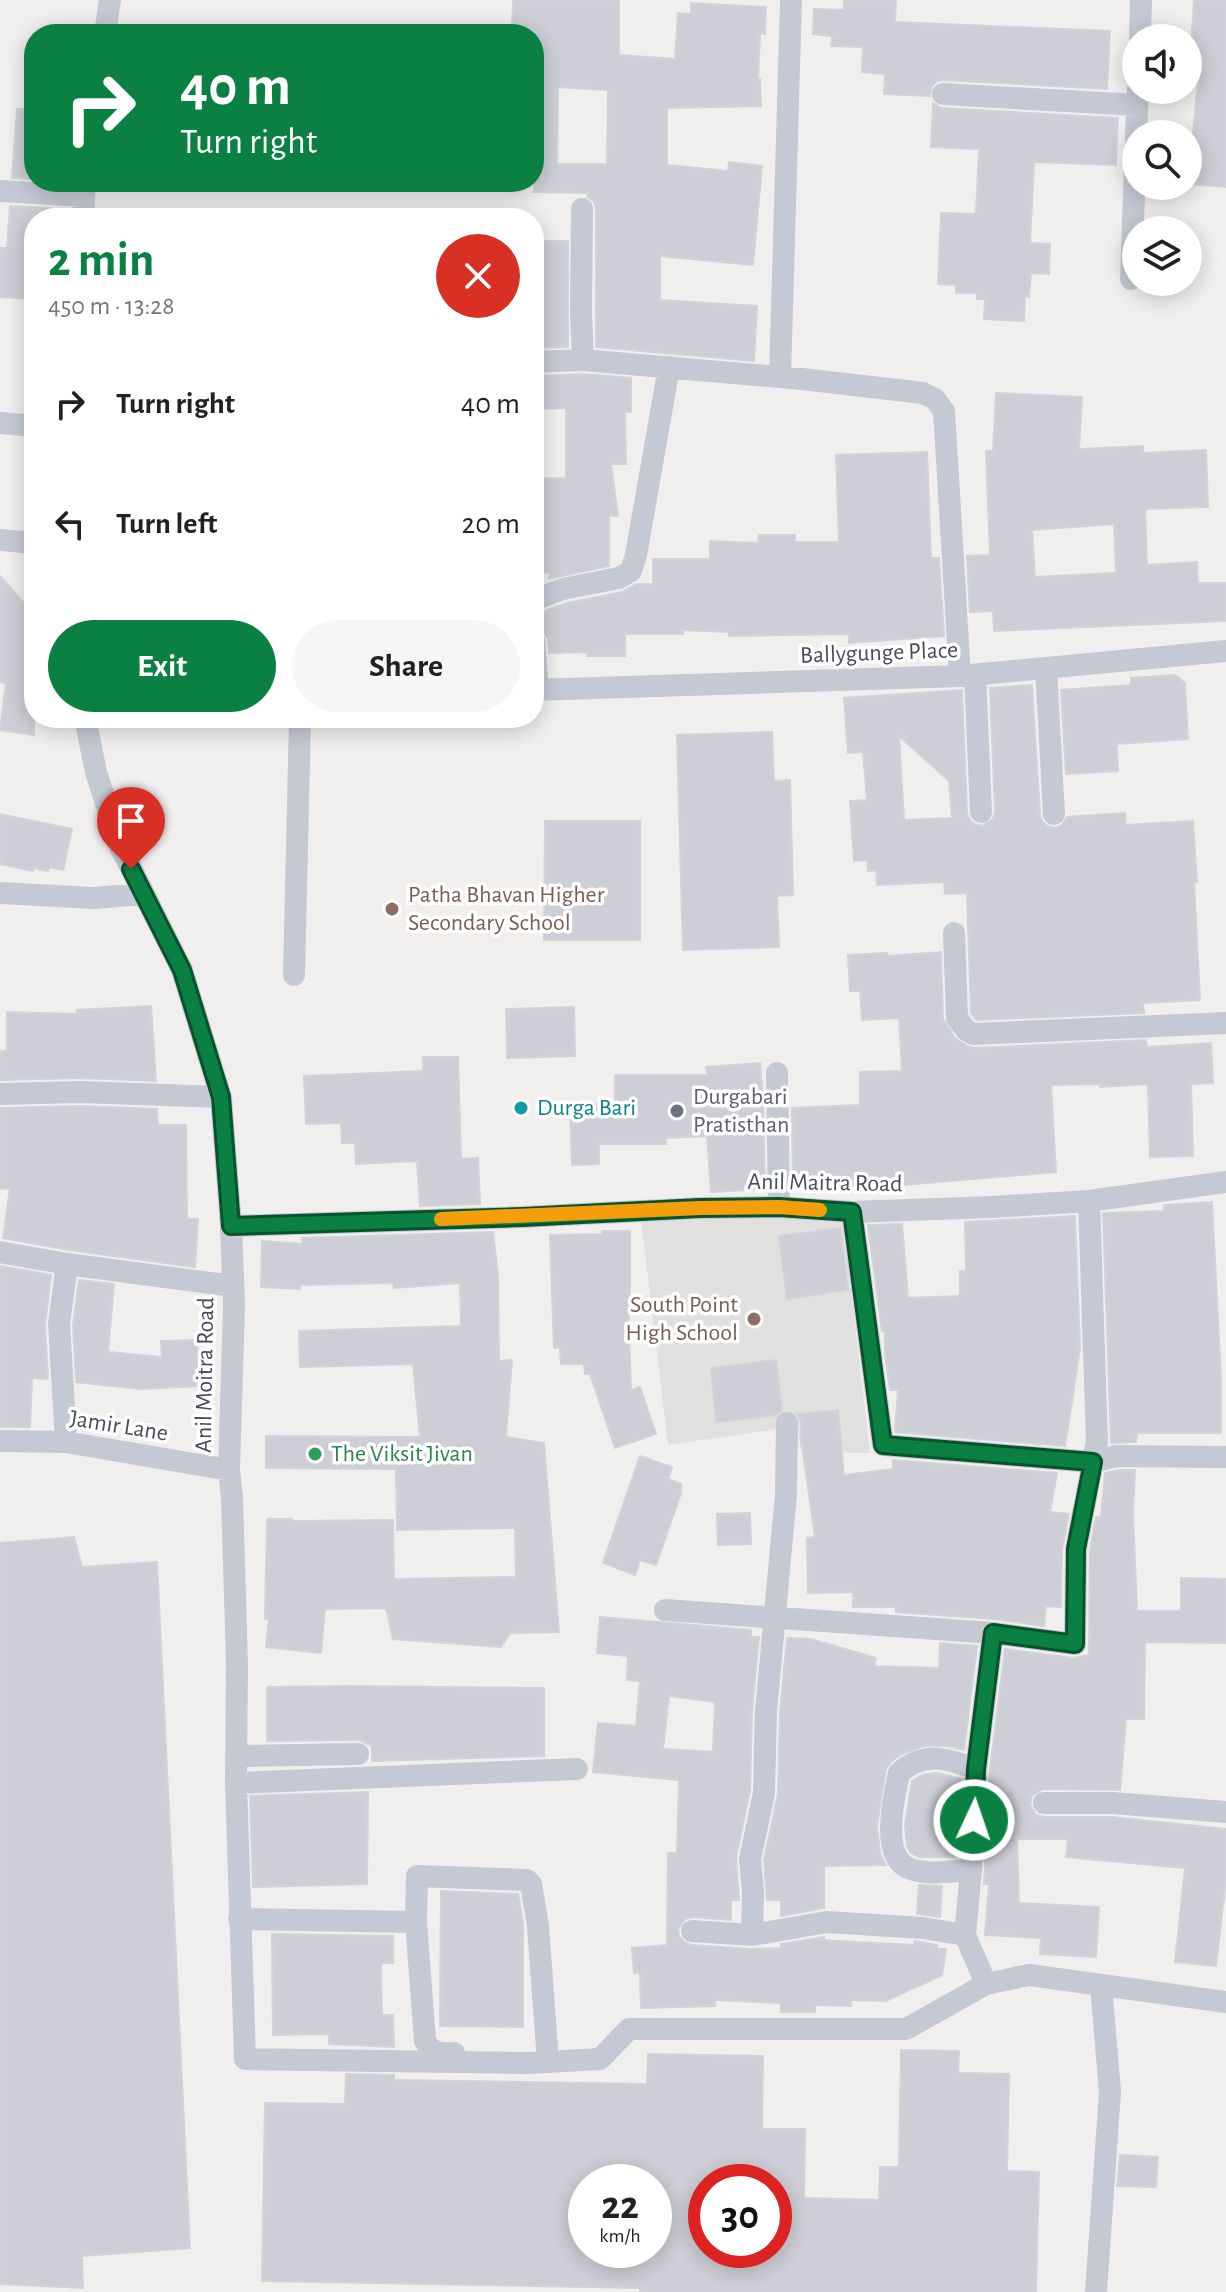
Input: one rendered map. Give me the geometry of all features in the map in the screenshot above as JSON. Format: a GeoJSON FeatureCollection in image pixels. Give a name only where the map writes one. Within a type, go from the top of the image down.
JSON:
{"type":"FeatureCollection","features":[{"type":"Feature","properties":{"kind":"street"},"geometry":{"type":"LineString","coordinates":[[106,24],[110,0]]}},
{"type":"Feature","properties":{"kind":"street"},"geometry":{"type":"LineString","coordinates":[[780,377],[791,0]]}},
{"type":"Feature","properties":{"kind":"street"},"geometry":{"type":"LineString","coordinates":[[1140,24],[1141,0]]}},
{"type":"Feature","properties":{"kind":"street"},"geometry":{"type":"LineString","coordinates":[[943,94],[1122,98]]}},
{"type":"Feature","properties":{"kind":"street"},"geometry":{"type":"LineString","coordinates":[[0,191],[84,199]]}},
{"type":"Feature","properties":{"kind":"street"},"geometry":{"type":"LineString","coordinates":[[582,209],[583,360]]}},
{"type":"Feature","properties":{"kind":"street"},"geometry":{"type":"LineString","coordinates":[[544,362],[583,360],[780,377],[923,393],[935,399],[944,411],[981,812]]}},
{"type":"Feature","properties":{"kind":"street"},"geometry":{"type":"LineString","coordinates":[[544,596],[619,578],[631,571],[669,367]]}},
{"type":"Feature","properties":{"kind":"street"},"geometry":{"type":"LineString","coordinates":[[0,423],[24,425]]}},
{"type":"Feature","properties":{"kind":"street"},"geometry":{"type":"LineString","coordinates":[[0,540],[24,542]]}},
{"type":"Feature","properties":{"kind":"street","name":"Ballygunge Place"},"geometry":{"type":"LineString","coordinates":[[544,690],[968,676],[1226,651]]}},
{"type":"Feature","properties":{"kind":"street"},"geometry":{"type":"LineString","coordinates":[[1046,668],[1054,814]]}},
{"type":"Feature","properties":{"kind":"street","name":"Anil Moitra Road"},"geometry":{"type":"LineString","coordinates":[[87,728],[96,772],[119,844],[182,970],[221,1097],[234,1305],[229,1470],[237,1664],[236,1783],[245,2059],[547,2056]]}},
{"type":"Feature","properties":{"kind":"street"},"geometry":{"type":"LineString","coordinates":[[294,975],[300,728]]}},
{"type":"Feature","properties":{"kind":"street"},"geometry":{"type":"LineString","coordinates":[[0,893],[93,898],[143,894]]}},
{"type":"Feature","properties":{"kind":"street"},"geometry":{"type":"LineString","coordinates":[[954,933],[957,1018],[973,1034],[1226,1023]]}},
{"type":"Feature","properties":{"kind":"street"},"geometry":{"type":"LineString","coordinates":[[777,1073],[779,1207]]}},
{"type":"Feature","properties":{"kind":"street"},"geometry":{"type":"LineString","coordinates":[[0,1094],[80,1092],[221,1097]]}},
{"type":"Feature","properties":{"kind":"street","name":"Anil Maitra Road"},"geometry":{"type":"LineString","coordinates":[[231,1226],[700,1208],[779,1207],[852,1212],[992,1207],[1089,1201],[1226,1182]]}},
{"type":"Feature","properties":{"kind":"street"},"geometry":{"type":"LineString","coordinates":[[665,1610],[993,1633],[1075,1644],[1076,1549],[1097,1441],[1089,1201]]}},
{"type":"Feature","properties":{"kind":"street"},"geometry":{"type":"LineString","coordinates":[[852,1212],[883,1445],[1093,1462],[1116,1456],[1226,1457]]}},
{"type":"Feature","properties":{"kind":"street"},"geometry":{"type":"LineString","coordinates":[[0,1252],[233,1286]]}},
{"type":"Feature","properties":{"kind":"street"},"geometry":{"type":"LineString","coordinates":[[66,1442],[59,1324],[67,1264]]}},
{"type":"Feature","properties":{"kind":"street"},"geometry":{"type":"LineString","coordinates":[[752,1935],[750,1859],[764,1793],[766,1711],[786,1494],[787,1423]]}},
{"type":"Feature","properties":{"kind":"street","name":"Jamir Lane"},"geometry":{"type":"LineString","coordinates":[[0,1441],[66,1442],[229,1470]]}},
{"type":"Feature","properties":{"kind":"street"},"geometry":{"type":"LineString","coordinates":[[986,1984],[965,1935],[976,1769],[993,1633]]}},
{"type":"Feature","properties":{"kind":"street"},"geometry":{"type":"LineString","coordinates":[[236,1756],[358,1754]]}},
{"type":"Feature","properties":{"kind":"street"},"geometry":{"type":"LineString","coordinates":[[971,1870],[933,1872],[910,1869],[898,1862],[892,1847],[891,1826],[899,1773],[911,1763],[931,1758],[952,1760],[976,1769]]}},
{"type":"Feature","properties":{"kind":"street"},"geometry":{"type":"LineString","coordinates":[[236,1783],[577,1769]]}},
{"type":"Feature","properties":{"kind":"street"},"geometry":{"type":"LineString","coordinates":[[1044,1803],[1112,1803],[1226,1812]]}},
{"type":"Feature","properties":{"kind":"street"},"geometry":{"type":"LineString","coordinates":[[547,2056],[538,1926],[529,1881],[417,1876],[416,1922],[425,2041],[430,2050],[446,2054],[600,2059],[629,2029],[906,2029],[986,1984],[1029,1975],[1226,2002]]}},
{"type":"Feature","properties":{"kind":"street"},"geometry":{"type":"LineString","coordinates":[[239,1919],[416,1922]]}},
{"type":"Feature","properties":{"kind":"street"},"geometry":{"type":"LineString","coordinates":[[692,1931],[752,1935],[827,1922],[923,1928],[965,1935]]}},
{"type":"Feature","properties":{"kind":"street"},"geometry":{"type":"LineString","coordinates":[[1096,2292],[1110,2092],[1101,1985]]}},
{"type":"Feature","properties":{"kind":"shaded area","name":"South Point High School"},"geometry":{"type":"Polygon","coordinates":[[[640,1211],[842,1213],[870,1453],[801,1452],[798,1426],[668,1445],[640,1211]]]}},
{"type":"Feature","properties":{"kind":"building"},"geometry":{"type":"Polygon","coordinates":[[[513,0],[619,0],[619,55],[675,59],[678,13],[691,14],[691,3],[766,7],[765,34],[760,33],[758,79],[761,106],[667,108],[667,165],[728,171],[729,162],[762,166],[753,265],[660,256],[660,300],[757,306],[754,361],[596,347],[596,208],[588,193],[534,192],[544,192],[544,24],[512,24],[513,0]],[[558,87],[557,164],[607,164],[608,90],[558,87]]]}},
{"type":"Feature","properties":{"kind":"building"},"geometry":{"type":"Polygon","coordinates":[[[844,0],[896,0],[895,22],[1110,31],[1107,89],[944,80],[932,86],[930,96],[884,94],[885,74],[862,72],[863,47],[831,46],[832,36],[813,34],[814,9],[844,10],[844,0]]]}},
{"type":"Feature","properties":{"kind":"building"},"geometry":{"type":"Polygon","coordinates":[[[1194,0],[1226,0],[1226,187],[1202,185],[1202,120],[1194,120],[1196,104],[1202,104],[1202,24],[1193,24],[1194,0]]]}},
{"type":"Feature","properties":{"kind":"building"},"geometry":{"type":"Polygon","coordinates":[[[933,103],[942,108],[1118,118],[1116,165],[1034,162],[1030,243],[1050,244],[1049,274],[1031,273],[1029,297],[1025,296],[1024,321],[984,319],[985,299],[977,299],[977,293],[956,293],[956,285],[938,284],[941,213],[976,214],[979,149],[931,147],[933,103]]]}},
{"type":"Feature","properties":{"kind":"building"},"geometry":{"type":"Polygon","coordinates":[[[17,109],[24,109],[24,179],[12,178],[17,109]]]}},
{"type":"Feature","properties":{"kind":"building"},"geometry":{"type":"Polygon","coordinates":[[[10,206],[50,208],[24,208],[24,298],[0,297],[0,248],[7,248],[10,206]]]}},
{"type":"Feature","properties":{"kind":"building"},"geometry":{"type":"Polygon","coordinates":[[[544,241],[568,241],[568,347],[544,348],[544,241]]]}},
{"type":"Feature","properties":{"kind":"building"},"geometry":{"type":"Polygon","coordinates":[[[583,374],[631,378],[631,412],[625,412],[626,464],[611,464],[618,516],[609,516],[609,566],[549,579],[550,573],[544,573],[544,479],[566,478],[566,408],[544,409],[544,376],[583,374]]]}},
{"type":"Feature","properties":{"kind":"building"},"geometry":{"type":"Polygon","coordinates":[[[996,393],[1082,397],[1079,449],[1143,446],[1143,453],[1206,450],[1208,507],[1145,509],[1147,565],[1197,562],[1198,583],[1226,583],[1226,621],[994,631],[993,611],[970,612],[967,556],[990,555],[986,451],[993,451],[996,393]],[[1114,524],[1032,530],[1035,577],[1116,573],[1114,524]]]}},
{"type":"Feature","properties":{"kind":"building"},"geometry":{"type":"Polygon","coordinates":[[[927,452],[931,558],[939,558],[944,636],[849,643],[849,634],[729,636],[729,632],[683,630],[683,634],[625,634],[625,656],[587,656],[587,652],[549,653],[548,639],[544,633],[546,610],[622,592],[636,584],[653,584],[653,559],[710,559],[710,541],[758,543],[759,535],[795,535],[795,542],[839,542],[836,455],[927,452]]]}},
{"type":"Feature","properties":{"kind":"building"},"geometry":{"type":"Polygon","coordinates":[[[0,576],[24,603],[24,728],[34,728],[34,735],[0,730],[6,683],[0,682],[0,576]]]}},
{"type":"Feature","properties":{"kind":"building"},"geometry":{"type":"Polygon","coordinates":[[[1175,675],[1185,683],[1188,739],[1117,744],[1118,771],[1066,774],[1061,690],[1131,685],[1131,678],[1175,675]]]}},
{"type":"Feature","properties":{"kind":"building"},"geometry":{"type":"Polygon","coordinates":[[[1032,685],[1040,815],[1047,826],[1061,826],[1067,817],[1125,813],[1126,825],[1193,821],[1200,1000],[1143,1003],[1144,1013],[976,1020],[971,1013],[967,893],[945,894],[944,882],[877,885],[876,870],[868,871],[867,860],[854,861],[850,801],[867,800],[863,752],[848,753],[844,698],[962,690],[967,813],[974,824],[982,826],[993,819],[995,811],[990,688],[1032,685]],[[899,736],[904,820],[952,818],[949,781],[899,736]]]}},
{"type":"Feature","properties":{"kind":"building"},"geometry":{"type":"Polygon","coordinates":[[[772,732],[774,781],[790,780],[793,895],[777,896],[779,947],[683,950],[677,735],[772,732]]]}},
{"type":"Feature","properties":{"kind":"building"},"geometry":{"type":"Polygon","coordinates":[[[0,814],[72,829],[63,870],[50,867],[48,871],[34,868],[33,871],[0,864],[0,814]]]}},
{"type":"Feature","properties":{"kind":"building"},"geometry":{"type":"Polygon","coordinates":[[[545,821],[640,821],[640,940],[544,940],[545,821]]]}},
{"type":"Feature","properties":{"kind":"building"},"geometry":{"type":"Polygon","coordinates":[[[941,952],[943,1019],[955,1038],[967,1046],[1146,1040],[1147,1047],[1211,1043],[1213,1083],[1191,1084],[1193,1156],[1150,1157],[1148,1084],[1100,1087],[1100,1084],[1051,1085],[1056,1172],[903,1185],[793,1187],[792,1108],[860,1105],[860,1072],[902,1071],[899,1018],[862,1020],[860,991],[850,991],[848,955],[941,952]]]}},
{"type":"Feature","properties":{"kind":"building"},"geometry":{"type":"Polygon","coordinates":[[[151,1006],[156,1081],[80,1078],[0,1080],[0,1051],[7,1051],[7,1012],[77,1014],[77,1010],[151,1006]]]}},
{"type":"Feature","properties":{"kind":"building"},"geometry":{"type":"Polygon","coordinates":[[[574,1007],[575,1056],[507,1058],[506,1009],[574,1007]]]}},
{"type":"Feature","properties":{"kind":"building"},"geometry":{"type":"Polygon","coordinates":[[[423,1057],[458,1057],[461,1159],[478,1158],[480,1204],[420,1206],[417,1161],[356,1164],[355,1143],[342,1143],[341,1123],[306,1124],[304,1076],[423,1071],[423,1057]]]}},
{"type":"Feature","properties":{"kind":"building"},"geometry":{"type":"Polygon","coordinates":[[[760,1063],[765,1189],[711,1192],[707,1136],[666,1138],[666,1144],[599,1144],[599,1164],[572,1165],[570,1105],[615,1103],[615,1075],[707,1075],[706,1067],[760,1063]]]}},
{"type":"Feature","properties":{"kind":"building"},"geometry":{"type":"Polygon","coordinates":[[[80,1106],[157,1109],[158,1125],[186,1125],[187,1219],[198,1219],[195,1267],[3,1238],[10,1188],[0,1189],[0,1108],[80,1106]]]}},
{"type":"Feature","properties":{"kind":"building"},"geometry":{"type":"Polygon","coordinates":[[[1212,1202],[1221,1433],[1137,1433],[1136,1442],[1111,1443],[1103,1213],[1164,1211],[1164,1205],[1212,1202]]]}},
{"type":"Feature","properties":{"kind":"building"},"geometry":{"type":"Polygon","coordinates":[[[1075,1216],[1080,1349],[1065,1446],[895,1432],[898,1390],[890,1390],[885,1331],[882,1331],[868,1225],[902,1224],[908,1298],[960,1296],[960,1271],[966,1271],[965,1222],[1075,1216]]]}},
{"type":"Feature","properties":{"kind":"building"},"geometry":{"type":"Polygon","coordinates":[[[840,1228],[848,1290],[787,1299],[779,1236],[840,1228]]]}},
{"type":"Feature","properties":{"kind":"building"},"geometry":{"type":"Polygon","coordinates":[[[602,1231],[630,1231],[628,1302],[631,1390],[640,1387],[656,1434],[615,1448],[590,1374],[585,1374],[584,1364],[561,1364],[560,1348],[554,1348],[550,1235],[602,1234],[602,1231]]]}},
{"type":"Feature","properties":{"kind":"building"},"geometry":{"type":"Polygon","coordinates":[[[493,1232],[498,1275],[499,1361],[512,1360],[506,1437],[544,1443],[559,1632],[510,1633],[501,1647],[393,1639],[386,1608],[325,1609],[321,1653],[266,1647],[269,1618],[265,1619],[267,1519],[393,1520],[394,1579],[516,1577],[515,1528],[397,1530],[396,1469],[266,1468],[266,1436],[420,1437],[413,1364],[300,1367],[299,1331],[461,1326],[460,1283],[394,1288],[393,1283],[300,1285],[300,1289],[261,1287],[262,1241],[303,1244],[302,1238],[493,1232]]]}},
{"type":"Feature","properties":{"kind":"building"},"geometry":{"type":"Polygon","coordinates":[[[0,1266],[51,1275],[45,1325],[48,1379],[32,1378],[30,1427],[0,1427],[0,1266]]]}},
{"type":"Feature","properties":{"kind":"building"},"geometry":{"type":"Polygon","coordinates":[[[79,1280],[114,1284],[108,1352],[162,1357],[161,1341],[197,1340],[199,1386],[141,1389],[76,1382],[73,1325],[79,1280]]]}},
{"type":"Feature","properties":{"kind":"building"},"geometry":{"type":"Polygon","coordinates":[[[776,1360],[782,1410],[776,1415],[716,1422],[711,1368],[776,1360]]]}},
{"type":"Feature","properties":{"kind":"building"},"geometry":{"type":"Polygon","coordinates":[[[838,1410],[844,1475],[893,1469],[893,1460],[1057,1473],[1050,1512],[1069,1514],[1062,1549],[1061,1607],[1046,1606],[1044,1626],[896,1612],[896,1607],[853,1607],[853,1592],[808,1593],[807,1538],[815,1537],[798,1414],[838,1410]]]}},
{"type":"Feature","properties":{"kind":"building"},"geometry":{"type":"Polygon","coordinates":[[[640,1456],[672,1467],[668,1479],[681,1484],[681,1493],[656,1565],[640,1560],[635,1575],[603,1563],[640,1456]]]}},
{"type":"Feature","properties":{"kind":"building"},"geometry":{"type":"Polygon","coordinates":[[[1135,1470],[1133,1513],[1137,1611],[1181,1611],[1181,1578],[1226,1579],[1226,1643],[1145,1642],[1144,1719],[1126,1719],[1120,1790],[1043,1789],[1032,1795],[1030,1804],[1036,1815],[1044,1817],[1111,1817],[1226,1829],[1226,1879],[1216,1966],[1175,1962],[1185,1868],[1066,1857],[1068,1839],[1017,1839],[1019,1903],[1099,1907],[1096,1957],[1040,1954],[1041,1938],[985,1935],[989,1884],[984,1884],[990,1770],[1005,1649],[1073,1658],[1089,1655],[1090,1550],[1096,1517],[1101,1518],[1105,1473],[1135,1470]]]}},
{"type":"Feature","properties":{"kind":"building"},"geometry":{"type":"Polygon","coordinates":[[[750,1513],[751,1544],[718,1545],[717,1514],[750,1513]]]}},
{"type":"Feature","properties":{"kind":"building"},"geometry":{"type":"Polygon","coordinates":[[[74,1537],[82,1567],[157,1562],[190,2248],[82,2256],[83,2288],[0,2284],[0,1543],[74,1537]]]}},
{"type":"Feature","properties":{"kind":"building"},"geometry":{"type":"Polygon","coordinates":[[[600,1617],[751,1630],[751,1637],[759,1637],[752,1711],[750,1791],[736,1857],[739,1900],[731,1900],[731,1920],[685,1919],[678,1929],[684,1942],[751,1949],[781,1948],[781,1944],[824,1937],[824,1940],[914,1945],[914,1941],[946,1949],[942,1975],[886,2001],[851,2000],[851,2006],[815,2005],[815,2012],[781,2012],[781,2003],[715,2000],[715,2006],[641,2008],[640,1973],[634,1973],[632,1948],[667,1945],[668,1853],[677,1853],[679,1780],[593,1772],[598,1723],[636,1726],[640,1681],[627,1680],[628,1656],[597,1653],[600,1617]],[[669,1696],[663,1749],[713,1752],[715,1702],[669,1696]]]}},
{"type":"Feature","properties":{"kind":"building"},"geometry":{"type":"Polygon","coordinates":[[[787,1638],[811,1639],[876,1658],[874,1666],[939,1668],[940,1643],[977,1646],[964,1750],[923,1746],[900,1755],[886,1769],[877,1825],[880,1854],[886,1865],[824,1866],[824,1908],[781,1916],[781,1900],[767,1900],[764,1860],[778,1794],[780,1712],[787,1638]]]}},
{"type":"Feature","properties":{"kind":"building"},"geometry":{"type":"Polygon","coordinates":[[[267,1687],[544,1688],[544,1756],[372,1761],[372,1746],[359,1740],[267,1741],[267,1687]]]}},
{"type":"Feature","properties":{"kind":"building"},"geometry":{"type":"Polygon","coordinates":[[[936,1773],[962,1779],[958,1857],[919,1857],[907,1846],[905,1825],[912,1781],[922,1775],[936,1773]]]}},
{"type":"Feature","properties":{"kind":"building"},"geometry":{"type":"Polygon","coordinates":[[[368,1792],[367,1884],[253,1887],[250,1796],[368,1792]]]}},
{"type":"Feature","properties":{"kind":"building"},"geometry":{"type":"Polygon","coordinates":[[[919,1885],[942,1886],[940,1917],[917,1914],[919,1885]]]}},
{"type":"Feature","properties":{"kind":"building"},"geometry":{"type":"Polygon","coordinates":[[[441,1891],[518,1894],[523,1922],[523,2027],[440,2026],[441,1891]]]}},
{"type":"Feature","properties":{"kind":"building"},"geometry":{"type":"Polygon","coordinates":[[[272,1934],[393,1936],[393,1963],[381,1963],[382,2015],[393,2015],[394,2047],[329,2044],[329,2034],[273,2035],[272,1934]]]}},
{"type":"Feature","properties":{"kind":"building"},"geometry":{"type":"Polygon","coordinates":[[[901,2050],[959,2051],[958,2073],[1009,2074],[1007,2171],[1039,2172],[1036,2292],[640,2292],[640,2288],[262,2281],[265,2103],[345,2104],[346,2074],[394,2075],[394,2080],[647,2084],[648,2054],[763,2056],[762,2129],[805,2129],[804,2198],[879,2200],[880,2167],[899,2167],[901,2050]]]}},
{"type":"Feature","properties":{"kind":"building"},"geometry":{"type":"Polygon","coordinates":[[[1120,2155],[1158,2157],[1156,2187],[1117,2186],[1120,2155]]]}},
{"type":"Feature","properties":{"kind":"slow traffic"},"geometry":{"type":"LineString","coordinates":[[441,1219],[700,1208],[820,1210]]}},
{"type":"Feature","properties":{"kind":"place","name":"Patha Bhavan Higher Secondary School"},"geometry":{"type":"Point","coordinates":[392,909]}},
{"type":"Feature","properties":{"kind":"place","name":"Durga Bari"},"geometry":{"type":"Point","coordinates":[521,1108]}},
{"type":"Feature","properties":{"kind":"place","name":"Durgabari Pratisthan"},"geometry":{"type":"Point","coordinates":[677,1111]}},
{"type":"Feature","properties":{"kind":"place","name":"South Point High School"},"geometry":{"type":"Point","coordinates":[754,1319]}},
{"type":"Feature","properties":{"kind":"place","name":"The Viksit Jivan"},"geometry":{"type":"Point","coordinates":[315,1454]}},
{"type":"Feature","properties":{"kind":"route"},"geometry":{"type":"LineString","coordinates":[[131,869],[182,970],[221,1097],[231,1226],[700,1208],[779,1207],[852,1212],[883,1445],[1093,1462],[1076,1549],[1075,1644],[993,1633],[976,1769],[974,1820]]}}]}
